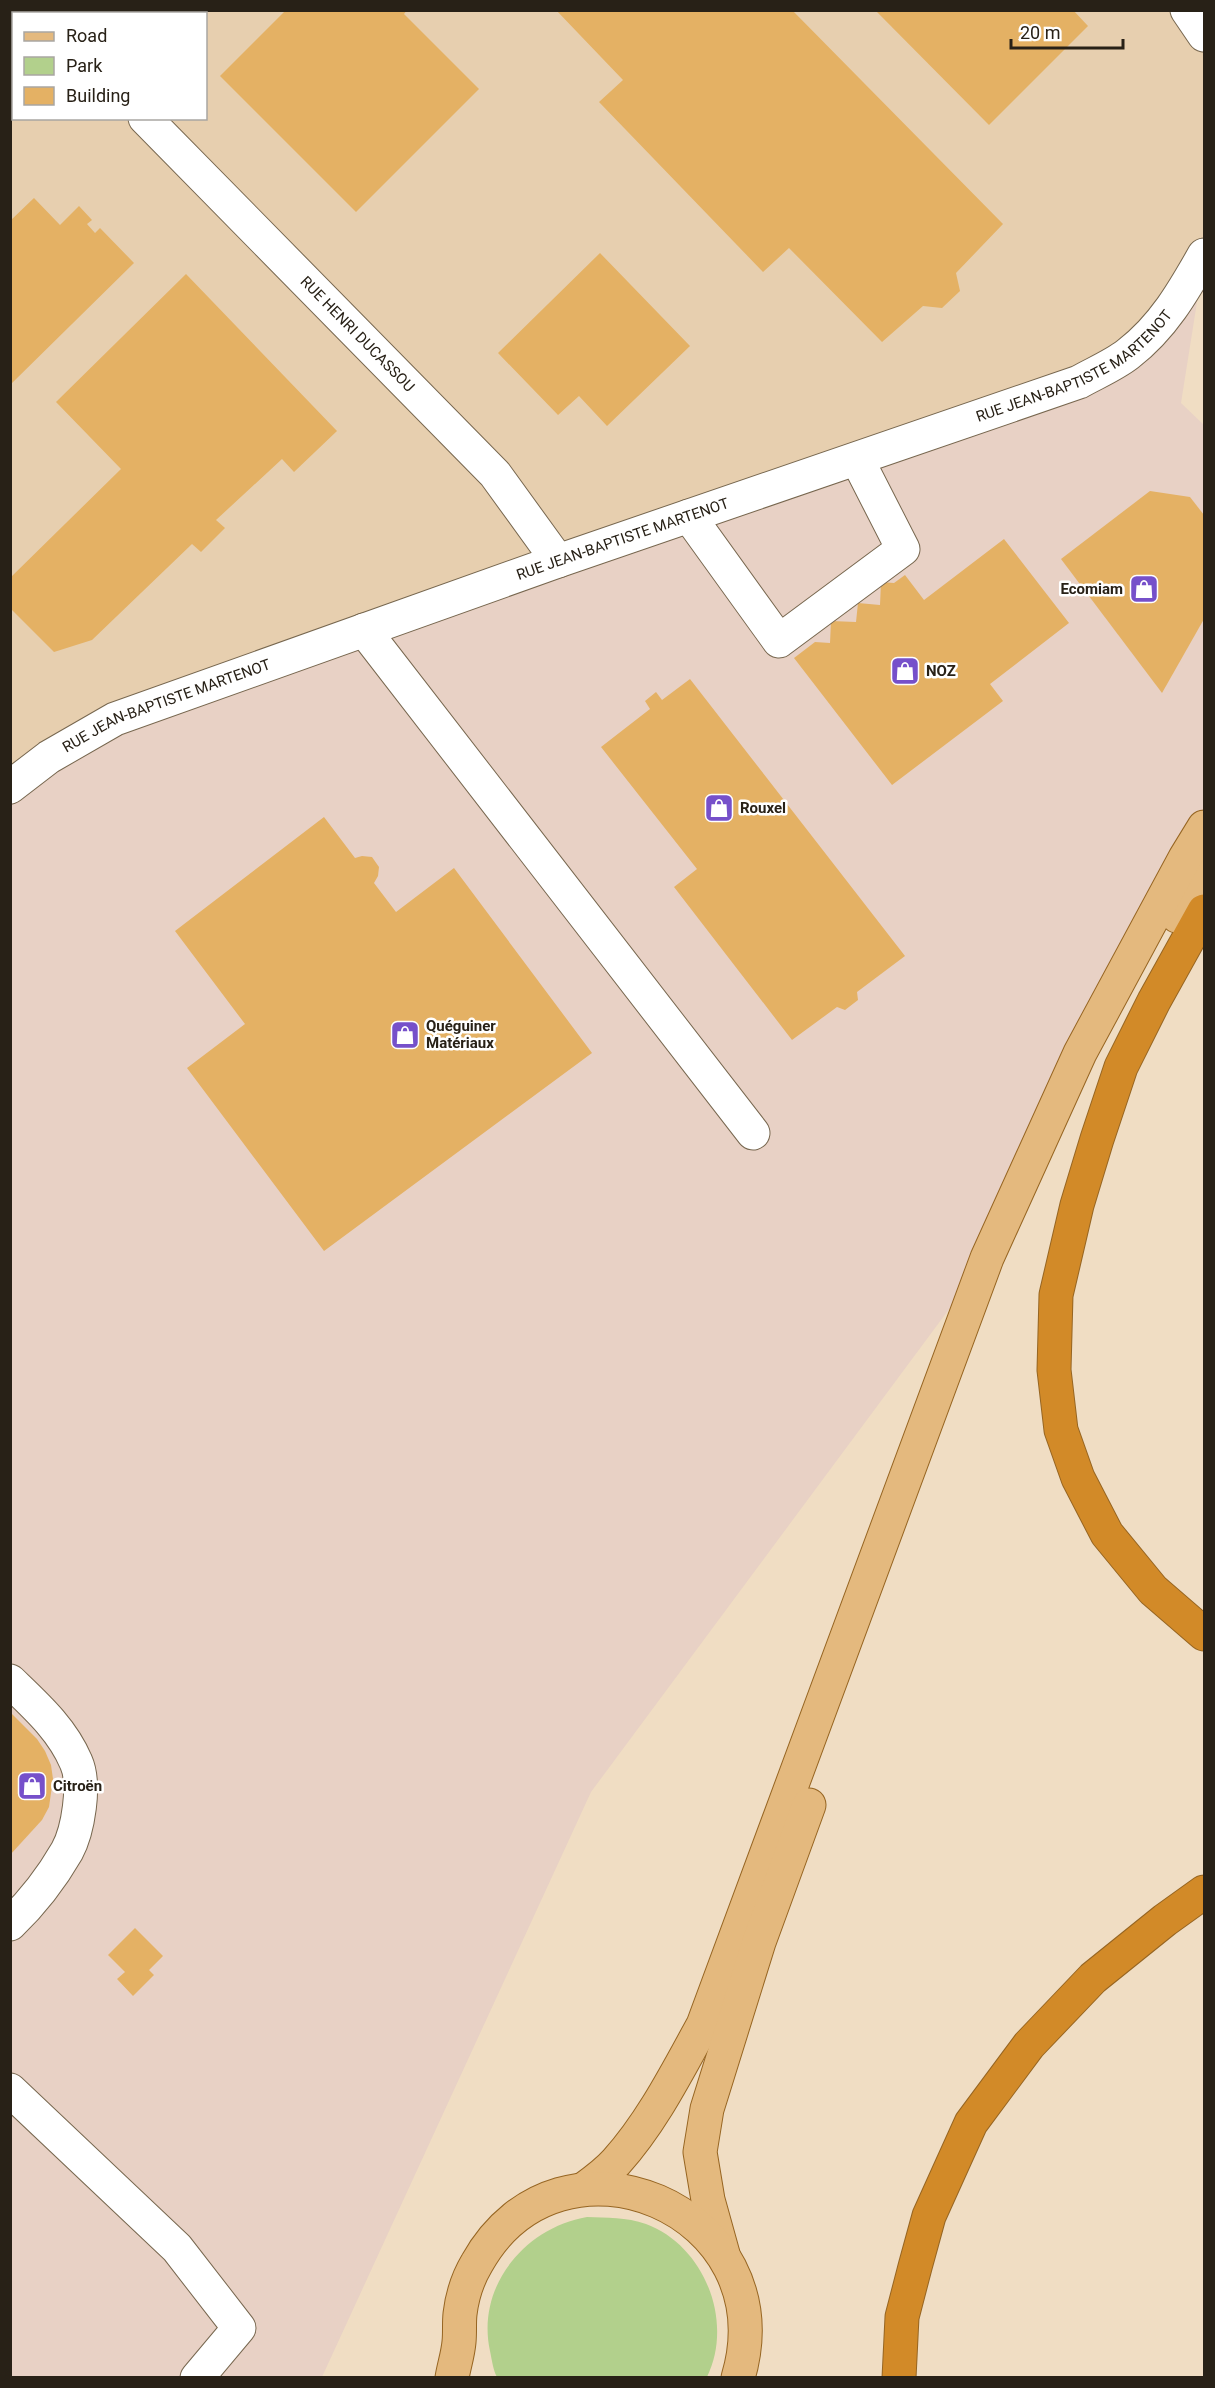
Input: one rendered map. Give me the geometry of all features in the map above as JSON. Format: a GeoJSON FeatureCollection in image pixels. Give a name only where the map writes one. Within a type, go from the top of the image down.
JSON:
{"type":"FeatureCollection","features":[{"type":"Feature","properties":{"kind":"highway"},"geometry":{"type":"LineString","coordinates":[[1204,911],[1121,1066],[1097,1139],[1077,1205],[1056,1295],[1054,1370],[1061,1430],[1078,1478],[1107,1534],[1153,1590],[1204,1634]]}},
{"type":"Feature","properties":{"kind":"highway"},"geometry":{"type":"LineString","coordinates":[[899,2378],[902,2317],[920,2247],[929,2216],[971,2123],[1029,2045],[1093,1978],[1204,1892]]}},
{"type":"Feature","properties":{"kind":"main road"},"geometry":{"type":"LineString","coordinates":[[584,2190],[615,2163],[642,2129],[671,2084],[703,2025],[987,1258],[1080,1053],[1204,827]]}},
{"type":"Feature","properties":{"kind":"main road"},"geometry":{"type":"LineString","coordinates":[[723,2254],[708,2200],[700,2152],[707,2109],[759,1942],[946,1426],[1011,1257],[1098,1061],[1177,915],[1204,871]]}},
{"type":"Feature","properties":{"kind":"main road"},"geometry":{"type":"LineString","coordinates":[[452,2378],[465,2288],[476,2263],[491,2240],[511,2221],[533,2206],[558,2195],[584,2190],[617,2189],[648,2196],[678,2210],[703,2229],[723,2254],[736,2278],[743,2305],[746,2332],[738,2378]]}},
{"type":"Feature","properties":{"kind":"main road"},"geometry":{"type":"LineString","coordinates":[[459,2342],[466,2378]]}},
{"type":"Feature","properties":{"kind":"street"},"geometry":{"type":"LineString","coordinates":[[1187,10],[1204,35]]}},
{"type":"Feature","properties":{"kind":"street","name":"RUE HENRI DUCASSOU"},"geometry":{"type":"LineString","coordinates":[[146,120],[495,474],[558,561]]}},
{"type":"Feature","properties":{"kind":"street","name":"RUE JEAN-BAPTISTE MARTENOT"},"geometry":{"type":"LineString","coordinates":[[10,787],[49,757],[115,719],[558,561],[1079,382],[1127,355],[1156,330],[1180,297],[1204,255]]}},
{"type":"Feature","properties":{"kind":"street"},"geometry":{"type":"LineString","coordinates":[[689,516],[779,641],[903,549],[856,459]]}},
{"type":"Feature","properties":{"kind":"street"},"geometry":{"type":"LineString","coordinates":[[364,630],[753,1133]]}},
{"type":"Feature","properties":{"kind":"street"},"geometry":{"type":"LineString","coordinates":[[10,1681],[41,1710],[62,1735],[78,1765],[81,1803],[68,1850],[24,1911],[10,1924]]}},
{"type":"Feature","properties":{"kind":"street"},"geometry":{"type":"LineString","coordinates":[[10,2090],[177,2248],[239,2328],[197,2378]]}},
{"type":"Feature","properties":{"kind":"shaded area"},"geometry":{"type":"Polygon","coordinates":[[[11,11],[1204,11],[1204,255],[1127,355],[115,719],[11,787],[11,11]]]}},
{"type":"Feature","properties":{"kind":"shaded area"},"geometry":{"type":"Polygon","coordinates":[[[1204,258],[1181,403],[1204,425],[1204,827],[987,1258],[591,1792],[322,2377],[11,2378],[11,787],[49,757],[1204,258]]]}},
{"type":"Feature","properties":{"kind":"green space"},"geometry":{"type":"Polygon","coordinates":[[[587,2217],[624,2219],[646,2224],[667,2235],[684,2249],[709,2288],[715,2310],[717,2333],[715,2356],[707,2377],[497,2377],[490,2351],[488,2327],[490,2305],[498,2283],[510,2264],[525,2247],[564,2223],[587,2217]]]}},
{"type":"Feature","properties":{"kind":"building"},"geometry":{"type":"Polygon","coordinates":[[[286,10],[407,10],[404,14],[479,89],[356,212],[220,76],[286,10]]]}},
{"type":"Feature","properties":{"kind":"building"},"geometry":{"type":"Polygon","coordinates":[[[556,10],[792,10],[1003,224],[956,273],[960,291],[942,308],[923,306],[882,342],[789,248],[763,272],[599,102],[623,80],[556,10]]]}},
{"type":"Feature","properties":{"kind":"building"},"geometry":{"type":"Polygon","coordinates":[[[875,10],[1073,10],[1088,26],[989,125],[875,10]]]}},
{"type":"Feature","properties":{"kind":"building"},"geometry":{"type":"Polygon","coordinates":[[[34,198],[60,225],[79,206],[92,220],[87,224],[95,233],[100,228],[134,263],[10,385],[10,221],[34,198]]]}},
{"type":"Feature","properties":{"kind":"building"},"geometry":{"type":"Polygon","coordinates":[[[600,253],[690,346],[607,426],[579,396],[558,415],[498,353],[600,253]]]}},
{"type":"Feature","properties":{"kind":"building"},"geometry":{"type":"Polygon","coordinates":[[[186,274],[337,431],[294,472],[282,459],[216,520],[225,528],[201,552],[192,544],[92,640],[54,652],[10,608],[10,578],[121,469],[56,402],[186,274]]]}},
{"type":"Feature","properties":{"kind":"building","name":"Ecomiam"},"geometry":{"type":"Polygon","coordinates":[[[1150,491],[1190,497],[1204,515],[1204,619],[1162,693],[1061,559],[1150,491]]]}},
{"type":"Feature","properties":{"kind":"building","name":"NOZ"},"geometry":{"type":"Polygon","coordinates":[[[1004,539],[1069,623],[990,684],[1003,701],[892,785],[794,658],[815,642],[830,643],[831,621],[856,622],[858,603],[880,605],[881,582],[894,583],[905,575],[924,600],[1004,539]]]}},
{"type":"Feature","properties":{"kind":"building","name":"Rouxel"},"geometry":{"type":"Polygon","coordinates":[[[690,679],[905,956],[857,992],[858,1000],[845,1010],[837,1007],[792,1040],[674,887],[697,869],[601,747],[650,709],[645,701],[656,692],[662,700],[690,679]]]}},
{"type":"Feature","properties":{"kind":"building","name":"Quéguiner Matériaux"},"geometry":{"type":"Polygon","coordinates":[[[324,817],[355,858],[372,857],[379,867],[374,883],[396,912],[454,868],[592,1053],[324,1251],[187,1068],[245,1024],[175,931],[324,817]]]}},
{"type":"Feature","properties":{"kind":"building","name":"Citroën"},"geometry":{"type":"Polygon","coordinates":[[[10,1712],[37,1739],[45,1751],[51,1765],[53,1779],[49,1807],[42,1820],[10,1855],[10,1712]]]}},
{"type":"Feature","properties":{"kind":"building"},"geometry":{"type":"Polygon","coordinates":[[[135,1928],[163,1956],[149,1970],[154,1975],[133,1996],[117,1979],[125,1972],[108,1955],[135,1928]]]}},
{"type":"Feature","properties":{"kind":"place","name":"Ecomiam"},"geometry":{"type":"Point","coordinates":[1144,589]}},
{"type":"Feature","properties":{"kind":"place","name":"NOZ"},"geometry":{"type":"Point","coordinates":[905,671]}},
{"type":"Feature","properties":{"kind":"place","name":"Rouxel"},"geometry":{"type":"Point","coordinates":[719,808]}},
{"type":"Feature","properties":{"kind":"place","name":"Quéguiner Matériaux"},"geometry":{"type":"Point","coordinates":[405,1035]}},
{"type":"Feature","properties":{"kind":"place","name":"Citroën"},"geometry":{"type":"Point","coordinates":[32,1786]}}]}
